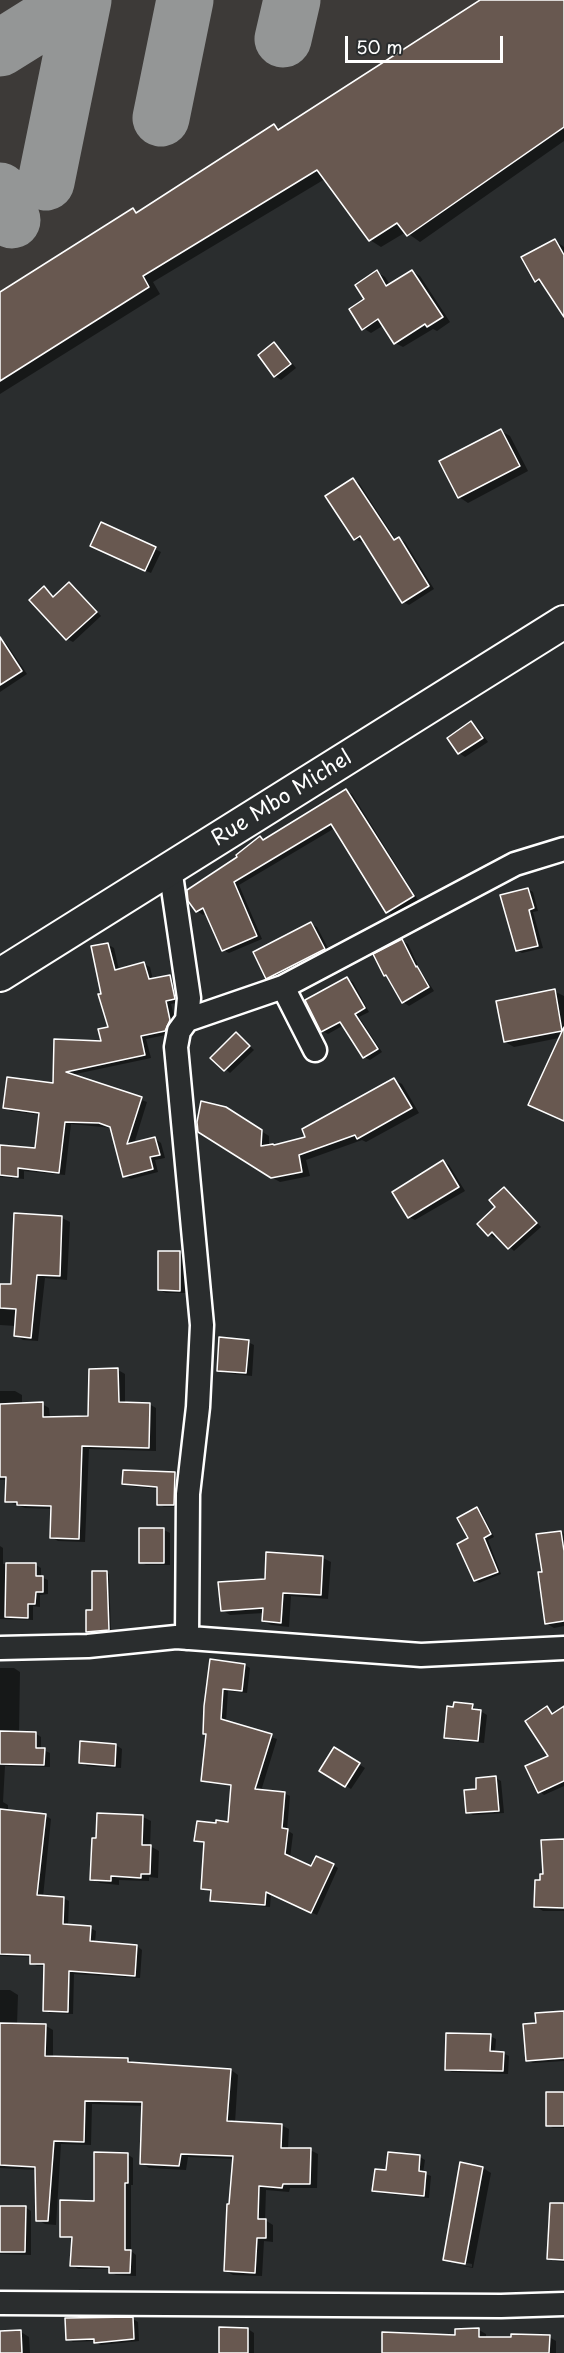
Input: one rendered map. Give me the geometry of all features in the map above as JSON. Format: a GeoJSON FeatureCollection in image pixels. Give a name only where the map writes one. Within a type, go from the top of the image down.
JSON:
{"type":"FeatureCollection","features":[{"type":"Feature","properties":{"kind":"street","name":"Rue Mbo Michel"},"geometry":{"type":"LineString","coordinates":[[0,975],[564,622]]}},
{"type":"Feature","properties":{"kind":"street"},"geometry":{"type":"LineString","coordinates":[[187,1638],[188,1494],[198,1407],[202,1325],[176,1047],[179,1031],[188,1020],[283,987],[515,864],[564,849]]}},
{"type":"Feature","properties":{"kind":"street"},"geometry":{"type":"LineString","coordinates":[[170,868],[189,998],[188,1020]]}},
{"type":"Feature","properties":{"kind":"street"},"geometry":{"type":"LineString","coordinates":[[283,987],[315,1050]]}},
{"type":"Feature","properties":{"kind":"street"},"geometry":{"type":"LineString","coordinates":[[0,1648],[88,1646],[187,1638],[421,1655],[564,1648]]}},
{"type":"Feature","properties":{"kind":"street"},"geometry":{"type":"LineString","coordinates":[[0,2303],[489,2306],[564,2304]]}},
{"type":"Feature","properties":{"kind":"shaded area"},"geometry":{"type":"Polygon","coordinates":[[[0,0],[564,0],[564,127],[407,236],[397,223],[369,241],[315,168],[307,176],[143,275],[149,287],[0,381],[0,0]]]}},
{"type":"Feature","properties":{"kind":"building"},"geometry":{"type":"Polygon","coordinates":[[[480,0],[564,0],[564,127],[407,236],[397,223],[369,241],[317,170],[143,276],[149,287],[0,381],[0,292],[133,208],[136,213],[274,124],[278,130],[480,0]]]}},
{"type":"Feature","properties":{"kind":"building"},"geometry":{"type":"Polygon","coordinates":[[[555,239],[564,255],[564,317],[539,279],[535,282],[521,257],[555,239]]]}},
{"type":"Feature","properties":{"kind":"building"},"geometry":{"type":"Polygon","coordinates":[[[377,270],[386,286],[412,270],[443,317],[427,327],[425,324],[394,344],[378,319],[362,330],[349,309],[364,299],[355,285],[377,270]]]}},
{"type":"Feature","properties":{"kind":"building"},"geometry":{"type":"Polygon","coordinates":[[[274,342],[291,364],[274,377],[258,355],[274,342]]]}},
{"type":"Feature","properties":{"kind":"building"},"geometry":{"type":"Polygon","coordinates":[[[501,429],[520,466],[458,498],[439,461],[501,429]]]}},
{"type":"Feature","properties":{"kind":"building"},"geometry":{"type":"Polygon","coordinates":[[[353,478],[394,540],[399,537],[429,586],[402,603],[360,536],[354,540],[325,496],[353,478]]]}},
{"type":"Feature","properties":{"kind":"building"},"geometry":{"type":"Polygon","coordinates":[[[101,522],[156,547],[145,571],[90,546],[101,522]]]}},
{"type":"Feature","properties":{"kind":"building"},"geometry":{"type":"Polygon","coordinates":[[[69,582],[97,612],[66,640],[29,600],[44,586],[53,597],[69,582]]]}},
{"type":"Feature","properties":{"kind":"building"},"geometry":{"type":"Polygon","coordinates":[[[0,637],[22,671],[0,685],[0,637]]]}},
{"type":"Feature","properties":{"kind":"building"},"geometry":{"type":"Polygon","coordinates":[[[471,721],[483,738],[458,754],[447,738],[471,721]]]}},
{"type":"Feature","properties":{"kind":"building"},"geometry":{"type":"Polygon","coordinates":[[[346,789],[414,896],[386,913],[331,824],[234,882],[257,936],[222,951],[203,908],[196,912],[188,901],[187,890],[237,857],[236,855],[260,836],[263,840],[346,789]]]}},
{"type":"Feature","properties":{"kind":"building"},"geometry":{"type":"Polygon","coordinates":[[[528,888],[534,908],[529,910],[538,946],[516,951],[500,895],[528,888]]]}},
{"type":"Feature","properties":{"kind":"building"},"geometry":{"type":"Polygon","coordinates":[[[311,922],[325,949],[266,979],[253,952],[311,922]]]}},
{"type":"Feature","properties":{"kind":"building"},"geometry":{"type":"Polygon","coordinates":[[[402,939],[429,987],[402,1003],[373,954],[402,939]]]}},
{"type":"Feature","properties":{"kind":"building"},"geometry":{"type":"Polygon","coordinates":[[[108,943],[115,970],[144,962],[149,979],[170,975],[175,999],[166,1001],[170,1020],[165,1031],[141,1036],[145,1055],[66,1072],[142,1097],[127,1144],[155,1137],[160,1155],[150,1157],[153,1169],[123,1177],[110,1127],[99,1123],[65,1122],[59,1173],[18,1168],[18,1177],[0,1175],[0,1145],[35,1148],[39,1113],[3,1108],[7,1077],[53,1083],[54,1039],[101,1041],[98,1029],[108,1027],[98,994],[101,994],[91,946],[108,943]]]}},
{"type":"Feature","properties":{"kind":"building"},"geometry":{"type":"Polygon","coordinates":[[[347,977],[365,1008],[355,1014],[378,1049],[363,1058],[340,1022],[321,1032],[305,1000],[347,977]]]}},
{"type":"Feature","properties":{"kind":"building"},"geometry":{"type":"Polygon","coordinates":[[[555,989],[562,1031],[504,1042],[496,1001],[555,989]]]}},
{"type":"Feature","properties":{"kind":"building"},"geometry":{"type":"Polygon","coordinates":[[[564,1027],[564,1121],[528,1105],[564,1027]]]}},
{"type":"Feature","properties":{"kind":"building"},"geometry":{"type":"Polygon","coordinates":[[[236,1032],[250,1046],[224,1071],[210,1058],[236,1032]]]}},
{"type":"Feature","properties":{"kind":"building"},"geometry":{"type":"Polygon","coordinates":[[[394,1078],[412,1108],[357,1139],[355,1135],[299,1155],[302,1172],[271,1178],[198,1132],[197,1122],[201,1101],[226,1107],[262,1130],[261,1146],[305,1137],[302,1129],[394,1078]]]}},
{"type":"Feature","properties":{"kind":"building"},"geometry":{"type":"Polygon","coordinates":[[[443,1160],[459,1187],[408,1218],[392,1192],[443,1160]]]}},
{"type":"Feature","properties":{"kind":"building"},"geometry":{"type":"Polygon","coordinates":[[[504,1187],[537,1223],[508,1249],[492,1232],[488,1236],[477,1224],[495,1207],[489,1200],[504,1187]]]}},
{"type":"Feature","properties":{"kind":"building"},"geometry":{"type":"Polygon","coordinates":[[[14,1213],[62,1216],[60,1276],[37,1275],[31,1338],[14,1336],[16,1309],[0,1308],[0,1284],[11,1284],[14,1213]]]}},
{"type":"Feature","properties":{"kind":"building"},"geometry":{"type":"Polygon","coordinates":[[[158,1251],[180,1251],[180,1291],[158,1290],[158,1251]]]}},
{"type":"Feature","properties":{"kind":"building"},"geometry":{"type":"Polygon","coordinates":[[[219,1337],[249,1340],[246,1373],[217,1371],[219,1337]]]}},
{"type":"Feature","properties":{"kind":"building"},"geometry":{"type":"Polygon","coordinates":[[[118,1368],[119,1402],[150,1403],[149,1448],[82,1446],[79,1539],[50,1538],[51,1506],[17,1505],[17,1502],[5,1502],[6,1477],[0,1477],[0,1404],[43,1402],[43,1417],[88,1416],[89,1369],[118,1368]]]}},
{"type":"Feature","properties":{"kind":"building"},"geometry":{"type":"Polygon","coordinates":[[[123,1470],[175,1472],[174,1505],[157,1505],[157,1487],[122,1484],[123,1470]]]}},
{"type":"Feature","properties":{"kind":"building"},"geometry":{"type":"Polygon","coordinates":[[[477,1507],[491,1534],[484,1538],[498,1572],[474,1581],[457,1544],[468,1538],[457,1518],[477,1507]]]}},
{"type":"Feature","properties":{"kind":"building"},"geometry":{"type":"Polygon","coordinates":[[[139,1528],[164,1528],[164,1563],[139,1563],[139,1528]]]}},
{"type":"Feature","properties":{"kind":"building"},"geometry":{"type":"Polygon","coordinates":[[[561,1531],[564,1551],[564,1621],[545,1624],[538,1572],[542,1572],[536,1534],[561,1531]]]}},
{"type":"Feature","properties":{"kind":"building"},"geometry":{"type":"Polygon","coordinates":[[[266,1552],[323,1556],[321,1595],[283,1593],[281,1623],[262,1621],[263,1608],[221,1611],[218,1582],[265,1579],[266,1552]]]}},
{"type":"Feature","properties":{"kind":"building"},"geometry":{"type":"Polygon","coordinates":[[[6,1563],[36,1563],[36,1576],[43,1576],[43,1592],[36,1592],[35,1604],[28,1604],[28,1618],[5,1617],[6,1563]]]}},
{"type":"Feature","properties":{"kind":"building"},"geometry":{"type":"Polygon","coordinates":[[[92,1571],[107,1571],[109,1630],[86,1632],[86,1610],[92,1610],[92,1571]]]}},
{"type":"Feature","properties":{"kind":"building"},"geometry":{"type":"Polygon","coordinates":[[[210,1659],[245,1664],[242,1691],[223,1689],[221,1719],[272,1734],[255,1789],[285,1792],[282,1828],[288,1829],[285,1854],[311,1866],[316,1856],[334,1864],[311,1913],[266,1892],[265,1905],[210,1901],[211,1890],[201,1889],[204,1842],[194,1841],[197,1821],[228,1822],[231,1785],[201,1781],[206,1734],[203,1734],[204,1706],[210,1659]]]}},
{"type":"Feature","properties":{"kind":"building"},"geometry":{"type":"Polygon","coordinates":[[[454,1702],[473,1704],[472,1709],[481,1710],[478,1741],[444,1738],[447,1706],[453,1707],[454,1702]]]}},
{"type":"Feature","properties":{"kind":"building"},"geometry":{"type":"Polygon","coordinates":[[[547,1706],[552,1714],[564,1706],[564,1781],[538,1793],[525,1766],[548,1756],[525,1721],[547,1706]]]}},
{"type":"Feature","properties":{"kind":"building"},"geometry":{"type":"Polygon","coordinates":[[[0,1731],[36,1732],[36,1748],[45,1748],[44,1765],[0,1764],[0,1731]]]}},
{"type":"Feature","properties":{"kind":"building"},"geometry":{"type":"Polygon","coordinates":[[[80,1741],[116,1744],[115,1766],[79,1763],[80,1741]]]}},
{"type":"Feature","properties":{"kind":"building"},"geometry":{"type":"Polygon","coordinates":[[[334,1747],[360,1763],[345,1787],[319,1771],[334,1747]]]}},
{"type":"Feature","properties":{"kind":"building"},"geometry":{"type":"Polygon","coordinates":[[[496,1776],[499,1811],[466,1813],[464,1790],[476,1789],[476,1778],[496,1776]]]}},
{"type":"Feature","properties":{"kind":"building"},"geometry":{"type":"Polygon","coordinates":[[[0,1809],[46,1814],[37,1895],[64,1897],[63,1924],[91,1926],[90,1941],[137,1945],[135,1976],[69,1971],[68,2012],[43,2011],[44,1964],[30,1964],[30,1955],[0,1954],[0,1809]]]}},
{"type":"Feature","properties":{"kind":"building"},"geometry":{"type":"Polygon","coordinates":[[[97,1813],[143,1815],[142,1845],[151,1845],[150,1874],[141,1874],[141,1878],[111,1876],[111,1881],[90,1880],[92,1838],[96,1838],[97,1813]]]}},
{"type":"Feature","properties":{"kind":"building"},"geometry":{"type":"Polygon","coordinates":[[[564,1839],[564,1908],[534,1907],[535,1880],[540,1880],[540,1874],[543,1874],[541,1840],[564,1839]]]}},
{"type":"Feature","properties":{"kind":"building"},"geometry":{"type":"Polygon","coordinates":[[[564,2011],[564,2058],[526,2061],[523,2024],[536,2023],[535,2013],[564,2011]]]}},
{"type":"Feature","properties":{"kind":"building"},"geometry":{"type":"Polygon","coordinates":[[[0,2023],[46,2024],[45,2056],[128,2058],[128,2062],[231,2069],[227,2121],[282,2124],[281,2148],[311,2148],[310,2184],[283,2184],[282,2188],[259,2186],[258,2219],[266,2219],[266,2238],[257,2238],[255,2273],[224,2271],[227,2204],[229,2204],[233,2156],[181,2154],[179,2166],[140,2164],[142,2102],[85,2101],[84,2142],[54,2141],[48,2221],[36,2221],[35,2167],[0,2165],[0,2023]]]}},
{"type":"Feature","properties":{"kind":"building"},"geometry":{"type":"Polygon","coordinates":[[[446,2033],[491,2034],[490,2051],[504,2052],[503,2071],[445,2070],[446,2033]]]}},
{"type":"Feature","properties":{"kind":"building"},"geometry":{"type":"Polygon","coordinates":[[[546,2092],[564,2092],[564,2126],[546,2126],[546,2092]]]}},
{"type":"Feature","properties":{"kind":"building"},"geometry":{"type":"Polygon","coordinates":[[[94,2152],[128,2153],[128,2183],[125,2183],[125,2250],[131,2250],[130,2273],[109,2273],[109,2267],[70,2266],[72,2237],[60,2237],[60,2200],[94,2201],[94,2152]]]}},
{"type":"Feature","properties":{"kind":"building"},"geometry":{"type":"Polygon","coordinates":[[[388,2152],[420,2155],[419,2171],[426,2172],[424,2196],[372,2191],[375,2169],[386,2170],[388,2152]]]}},
{"type":"Feature","properties":{"kind":"building"},"geometry":{"type":"Polygon","coordinates":[[[460,2162],[483,2167],[465,2264],[443,2260],[460,2162]]]}},
{"type":"Feature","properties":{"kind":"building"},"geometry":{"type":"Polygon","coordinates":[[[550,2203],[564,2203],[564,2260],[547,2259],[550,2203]]]}},
{"type":"Feature","properties":{"kind":"building"},"geometry":{"type":"Polygon","coordinates":[[[0,2206],[26,2206],[25,2252],[0,2252],[0,2206]]]}},
{"type":"Feature","properties":{"kind":"building"},"geometry":{"type":"Polygon","coordinates":[[[133,2317],[134,2339],[94,2343],[94,2339],[66,2340],[65,2318],[133,2317]]]}},
{"type":"Feature","properties":{"kind":"building"},"geometry":{"type":"Polygon","coordinates":[[[219,2327],[248,2328],[248,2353],[219,2353],[219,2327]]]}},
{"type":"Feature","properties":{"kind":"building"},"geometry":{"type":"Polygon","coordinates":[[[479,2328],[479,2337],[511,2337],[511,2334],[550,2335],[549,2353],[382,2353],[382,2332],[455,2335],[455,2329],[479,2328]]]}},
{"type":"Feature","properties":{"kind":"building"},"geometry":{"type":"Polygon","coordinates":[[[21,2330],[22,2353],[0,2353],[0,2331],[21,2330]]]}},
{"type":"Feature","properties":{"kind":"taxiway"},"geometry":{"type":"LineString","coordinates":[[0,48],[77,0]]}},
{"type":"Feature","properties":{"kind":"taxiway"},"geometry":{"type":"LineString","coordinates":[[46,182],[83,0]]}},
{"type":"Feature","properties":{"kind":"taxiway"},"geometry":{"type":"LineString","coordinates":[[161,118],[185,0]]}},
{"type":"Feature","properties":{"kind":"taxiway"},"geometry":{"type":"LineString","coordinates":[[283,39],[292,0]]}},
{"type":"Feature","properties":{"kind":"taxiway"},"geometry":{"type":"LineString","coordinates":[[0,191],[12,220]]}}]}
